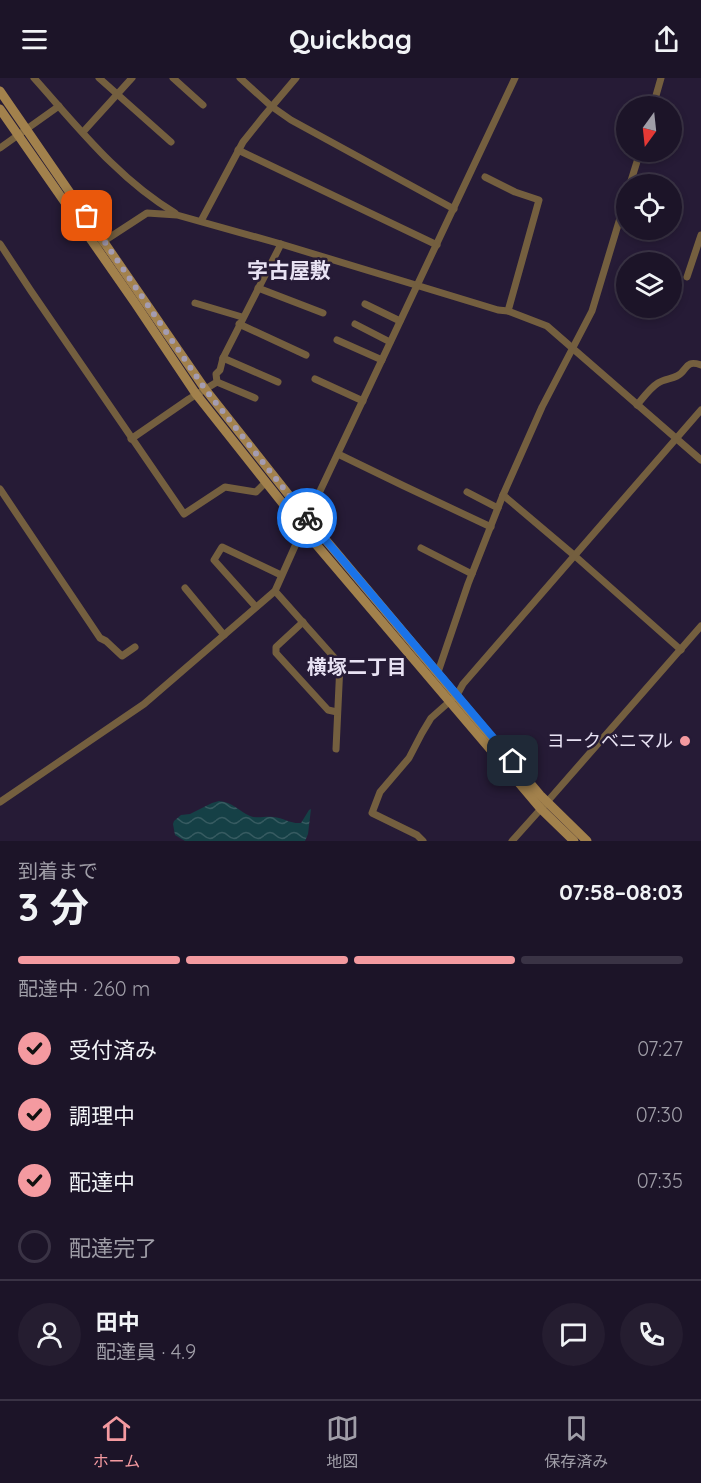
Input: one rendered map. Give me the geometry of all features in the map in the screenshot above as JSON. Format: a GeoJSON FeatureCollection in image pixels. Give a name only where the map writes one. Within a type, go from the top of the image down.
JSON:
{"type":"FeatureCollection","features":[{"type":"Feature","properties":{"kind":"street"},"geometry":{"type":"LineString","coordinates":[[34,78],[115,168],[177,215]]}},
{"type":"Feature","properties":{"kind":"street"},"geometry":{"type":"LineString","coordinates":[[99,78],[171,142]]}},
{"type":"Feature","properties":{"kind":"street"},"geometry":{"type":"LineString","coordinates":[[83,132],[132,78]]}},
{"type":"Feature","properties":{"kind":"street"},"geometry":{"type":"LineString","coordinates":[[173,78],[203,105]]}},
{"type":"Feature","properties":{"kind":"street"},"geometry":{"type":"LineString","coordinates":[[240,78],[291,120],[454,209]]}},
{"type":"Feature","properties":{"kind":"street"},"geometry":{"type":"LineString","coordinates":[[201,221],[243,142],[296,78]]}},
{"type":"Feature","properties":{"kind":"street"},"geometry":{"type":"LineString","coordinates":[[0,802],[144,704],[275,591],[515,78]]}},
{"type":"Feature","properties":{"kind":"street"},"geometry":{"type":"LineString","coordinates":[[656,96],[662,78]]}},
{"type":"Feature","properties":{"kind":"street"},"geometry":{"type":"LineString","coordinates":[[0,91],[27,129],[196,394],[303,530],[454,698],[573,841]]}},
{"type":"Feature","properties":{"kind":"street"},"geometry":{"type":"LineString","coordinates":[[0,148],[59,106]]}},
{"type":"Feature","properties":{"kind":"street"},"geometry":{"type":"LineString","coordinates":[[0,109],[205,389],[308,519],[438,672],[454,698]]}},
{"type":"Feature","properties":{"kind":"street"},"geometry":{"type":"LineString","coordinates":[[238,150],[437,245]]}},
{"type":"Feature","properties":{"kind":"street"},"geometry":{"type":"LineString","coordinates":[[484,177],[515,192],[539,200],[508,311]]}},
{"type":"Feature","properties":{"kind":"street"},"geometry":{"type":"LineString","coordinates":[[99,244],[145,214],[177,215],[498,310],[508,311],[547,326],[701,460]]}},
{"type":"Feature","properties":{"kind":"street"},"geometry":{"type":"LineString","coordinates":[[438,672],[472,574],[503,495],[542,406],[592,311],[616,231]]}},
{"type":"Feature","properties":{"kind":"street"},"geometry":{"type":"LineString","coordinates":[[687,276],[701,234]]}},
{"type":"Feature","properties":{"kind":"street"},"geometry":{"type":"LineString","coordinates":[[0,244],[184,514],[225,487],[255,492],[267,482]]}},
{"type":"Feature","properties":{"kind":"street"},"geometry":{"type":"LineString","coordinates":[[217,382],[216,374],[220,370],[223,358],[281,244]]}},
{"type":"Feature","properties":{"kind":"street"},"geometry":{"type":"LineString","coordinates":[[258,288],[323,313]]}},
{"type":"Feature","properties":{"kind":"street"},"geometry":{"type":"LineString","coordinates":[[195,303],[241,320],[306,355]]}},
{"type":"Feature","properties":{"kind":"street"},"geometry":{"type":"LineString","coordinates":[[365,304],[400,321]]}},
{"type":"Feature","properties":{"kind":"street"},"geometry":{"type":"LineString","coordinates":[[355,324],[390,342]]}},
{"type":"Feature","properties":{"kind":"street"},"geometry":{"type":"LineString","coordinates":[[337,340],[382,360]]}},
{"type":"Feature","properties":{"kind":"street"},"geometry":{"type":"LineString","coordinates":[[223,358],[278,382]]}},
{"type":"Feature","properties":{"kind":"street"},"geometry":{"type":"LineString","coordinates":[[637,405],[655,384],[680,375],[690,364],[701,365]]}},
{"type":"Feature","properties":{"kind":"street"},"geometry":{"type":"LineString","coordinates":[[315,379],[363,401]]}},
{"type":"Feature","properties":{"kind":"street"},"geometry":{"type":"LineString","coordinates":[[131,439],[217,382]]}},
{"type":"Feature","properties":{"kind":"street"},"geometry":{"type":"LineString","coordinates":[[217,382],[255,398]]}},
{"type":"Feature","properties":{"kind":"street"},"geometry":{"type":"LineString","coordinates":[[423,841],[417,835],[376,816],[371,811],[380,792],[409,758],[432,718],[454,698],[463,684],[701,410]]}},
{"type":"Feature","properties":{"kind":"street"},"geometry":{"type":"LineString","coordinates":[[338,454],[491,526]]}},
{"type":"Feature","properties":{"kind":"street"},"geometry":{"type":"LineString","coordinates":[[0,489],[100,638],[122,656],[135,647]]}},
{"type":"Feature","properties":{"kind":"street"},"geometry":{"type":"LineString","coordinates":[[466,492],[498,508]]}},
{"type":"Feature","properties":{"kind":"street"},"geometry":{"type":"LineString","coordinates":[[503,495],[681,650]]}},
{"type":"Feature","properties":{"kind":"street"},"geometry":{"type":"LineString","coordinates":[[256,607],[214,560],[222,547],[281,575]]}},
{"type":"Feature","properties":{"kind":"street"},"geometry":{"type":"LineString","coordinates":[[421,549],[472,574]]}},
{"type":"Feature","properties":{"kind":"street"},"geometry":{"type":"LineString","coordinates":[[185,588],[224,635]]}},
{"type":"Feature","properties":{"kind":"street"},"geometry":{"type":"LineString","coordinates":[[275,591],[340,664],[336,749]]}},
{"type":"Feature","properties":{"kind":"street"},"geometry":{"type":"LineString","coordinates":[[303,622],[276,647],[276,653],[328,710],[337,712]]}},
{"type":"Feature","properties":{"kind":"street"},"geometry":{"type":"LineString","coordinates":[[512,841],[701,626]]}},
{"type":"Feature","properties":{"kind":"street"},"geometry":{"type":"LineString","coordinates":[[544,806],[587,841]]}},
{"type":"Feature","properties":{"kind":"water"},"geometry":{"type":"Polygon","coordinates":[[[219,801],[228,803],[253,817],[273,817],[297,823],[301,823],[311,809],[308,834],[305,841],[185,841],[175,835],[173,824],[181,815],[190,814],[219,801]]]}},
{"type":"Feature","properties":{"kind":"way so far"},"geometry":{"type":"LineString","coordinates":[[87,216],[205,389],[307,518]]}},
{"type":"Feature","properties":{"kind":"place","name":"ヨークベニマル"},"geometry":{"type":"Point","coordinates":[685,741]}},
{"type":"Feature","properties":{"kind":"district","name":"字古屋敷"},"geometry":{"type":"Point","coordinates":[289,271]}},
{"type":"Feature","properties":{"kind":"district","name":"横塚二丁目"},"geometry":{"type":"Point","coordinates":[357,667]}},
{"type":"Feature","properties":{"kind":"route"},"geometry":{"type":"LineString","coordinates":[[307,518],[513,761]]}}]}
